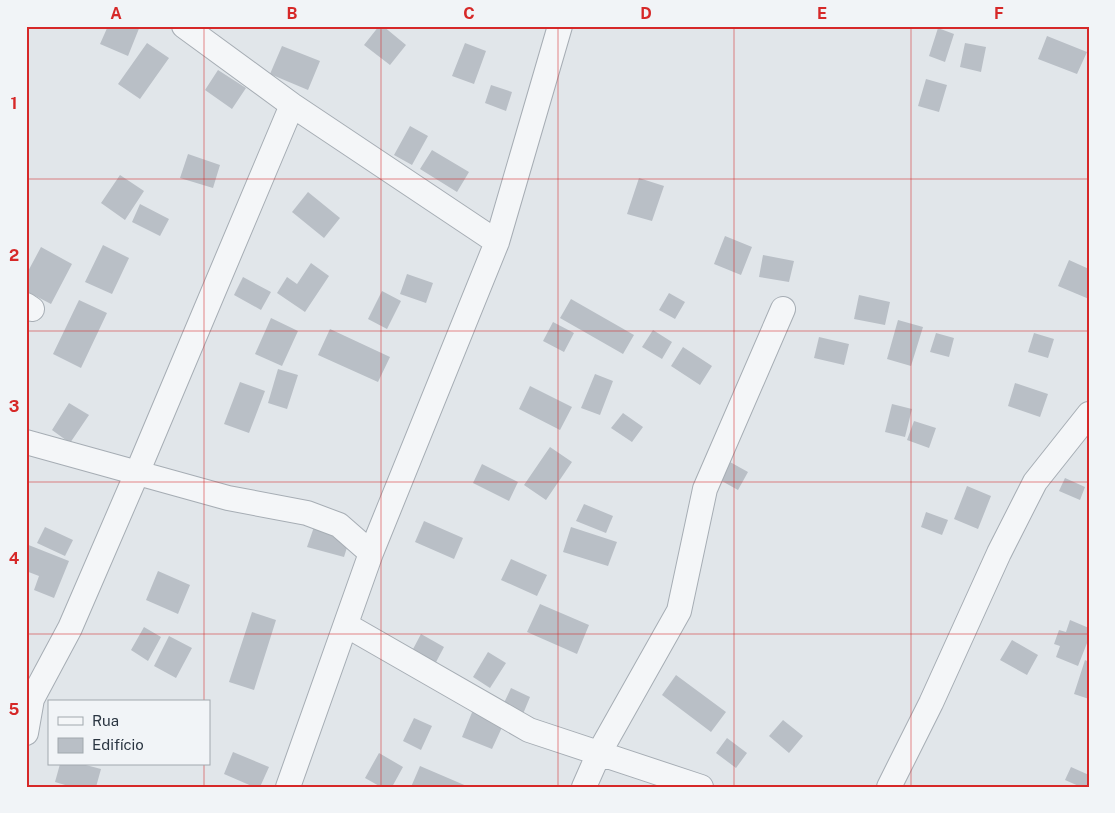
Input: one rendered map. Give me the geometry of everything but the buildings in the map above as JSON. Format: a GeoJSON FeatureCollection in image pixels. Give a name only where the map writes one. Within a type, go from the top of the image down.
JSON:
{"type":"FeatureCollection","features":[{"type":"Feature","properties":{"kind":"street"},"geometry":{"type":"LineString","coordinates":[[184,26],[292,105],[497,242]]}},
{"type":"Feature","properties":{"kind":"street"},"geometry":{"type":"LineString","coordinates":[[288,787],[371,553],[497,242],[560,26]]}},
{"type":"Feature","properties":{"kind":"street"},"geometry":{"type":"LineString","coordinates":[[26,733],[32,699],[70,628],[292,105]]}},
{"type":"Feature","properties":{"kind":"street"},"geometry":{"type":"LineString","coordinates":[[584,787],[599,753],[679,611],[706,489],[783,310]]}},
{"type":"Feature","properties":{"kind":"street"},"geometry":{"type":"LineString","coordinates":[[889,787],[931,703],[998,552],[1035,482],[1089,414]]}},
{"type":"Feature","properties":{"kind":"street"},"geometry":{"type":"LineString","coordinates":[[26,442],[228,498],[307,513],[339,525],[371,553]]}},
{"type":"Feature","properties":{"kind":"street"},"geometry":{"type":"LineString","coordinates":[[346,626],[529,730],[701,787]]}}]}
